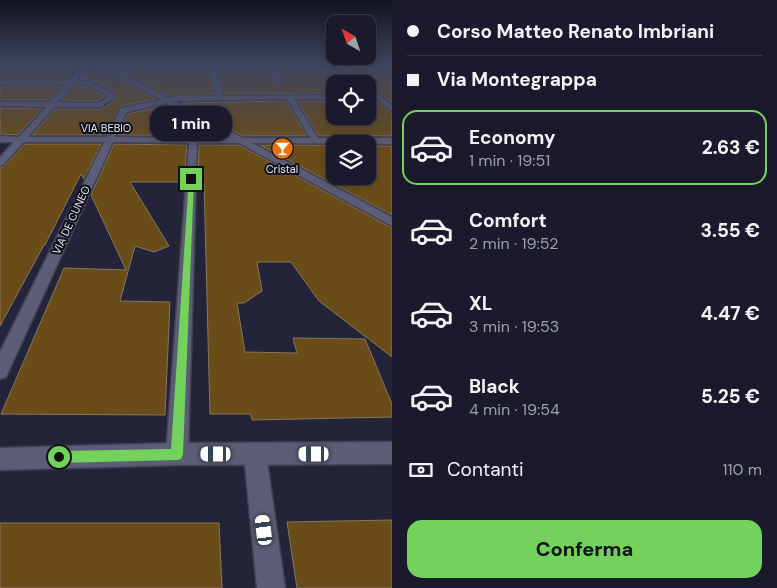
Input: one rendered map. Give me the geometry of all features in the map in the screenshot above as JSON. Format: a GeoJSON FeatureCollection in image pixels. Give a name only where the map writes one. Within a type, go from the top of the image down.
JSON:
{"type":"FeatureCollection","features":[{"type":"Feature","properties":{"kind":"street"},"geometry":{"type":"LineString","coordinates":[[0,163],[63,92]]}},
{"type":"Feature","properties":{"kind":"street"},"geometry":{"type":"LineString","coordinates":[[154,92],[392,222]]}},
{"type":"Feature","properties":{"kind":"street"},"geometry":{"type":"LineString","coordinates":[[219,92],[220,97]]}},
{"type":"Feature","properties":{"kind":"street"},"geometry":{"type":"LineString","coordinates":[[168,100],[220,97],[326,97]]}},
{"type":"Feature","properties":{"kind":"street"},"geometry":{"type":"LineString","coordinates":[[289,97],[316,141]]}},
{"type":"Feature","properties":{"kind":"street"},"geometry":{"type":"LineString","coordinates":[[378,97],[392,97]]}},
{"type":"Feature","properties":{"kind":"street"},"geometry":{"type":"LineString","coordinates":[[378,97],[392,109]]}},
{"type":"Feature","properties":{"kind":"street","name":"VIA DE CUNEO"},"geometry":{"type":"LineString","coordinates":[[0,371],[124,110],[168,100]]}},
{"type":"Feature","properties":{"kind":"street"},"geometry":{"type":"LineString","coordinates":[[0,104],[99,105]]}},
{"type":"Feature","properties":{"kind":"street","name":"VIA BEBIO"},"geometry":{"type":"LineString","coordinates":[[0,139],[392,141]]}},
{"type":"Feature","properties":{"kind":"street"},"geometry":{"type":"LineString","coordinates":[[177,454],[193,140]]}},
{"type":"Feature","properties":{"kind":"street"},"geometry":{"type":"LineString","coordinates":[[0,459],[177,454],[392,453]]}},
{"type":"Feature","properties":{"kind":"street"},"geometry":{"type":"LineString","coordinates":[[255,454],[271,588]]}},
{"type":"Feature","properties":{"kind":"lane"},"geometry":{"type":"LineString","coordinates":[[99,105],[111,98],[112,95],[107,92]]}},
{"type":"Feature","properties":{"kind":"building"},"geometry":{"type":"Polygon","coordinates":[[[0,92],[57,92],[49,100],[0,100],[0,92]]]}},
{"type":"Feature","properties":{"kind":"building"},"geometry":{"type":"Polygon","coordinates":[[[69,92],[98,92],[105,96],[98,101],[62,100],[69,92]]]}},
{"type":"Feature","properties":{"kind":"building"},"geometry":{"type":"Polygon","coordinates":[[[115,92],[144,92],[156,99],[121,106],[106,135],[32,135],[55,109],[102,109],[115,100],[115,92]]]}},
{"type":"Feature","properties":{"kind":"building"},"geometry":{"type":"Polygon","coordinates":[[[161,92],[214,92],[214,94],[168,96],[161,92]]]}},
{"type":"Feature","properties":{"kind":"building"},"geometry":{"type":"Polygon","coordinates":[[[224,92],[326,92],[224,94],[224,92]]]}},
{"type":"Feature","properties":{"kind":"building"},"geometry":{"type":"Polygon","coordinates":[[[379,92],[392,92],[392,103],[379,92]]]}},
{"type":"Feature","properties":{"kind":"building"},"geometry":{"type":"Polygon","coordinates":[[[376,100],[392,113],[392,136],[319,136],[297,101],[326,101],[326,125],[376,125],[376,100]]]}},
{"type":"Feature","properties":{"kind":"building"},"geometry":{"type":"Polygon","coordinates":[[[286,101],[307,136],[243,136],[181,103],[286,101]]]}},
{"type":"Feature","properties":{"kind":"building"},"geometry":{"type":"Polygon","coordinates":[[[166,105],[223,136],[118,135],[128,114],[166,105]]]}},
{"type":"Feature","properties":{"kind":"building"},"geometry":{"type":"Polygon","coordinates":[[[0,108],[42,109],[18,135],[0,134],[0,108]]]}},
{"type":"Feature","properties":{"kind":"building"},"geometry":{"type":"Polygon","coordinates":[[[25,144],[101,144],[84,179],[81,174],[45,245],[0,326],[0,168],[25,144]]]}},
{"type":"Feature","properties":{"kind":"building"},"geometry":{"type":"Polygon","coordinates":[[[114,144],[187,145],[184,182],[130,182],[169,246],[154,252],[135,246],[120,301],[170,302],[165,415],[1,414],[64,268],[126,270],[91,195],[114,144]]]}},
{"type":"Feature","properties":{"kind":"building"},"geometry":{"type":"Polygon","coordinates":[[[199,145],[239,145],[392,228],[392,357],[319,301],[291,262],[257,262],[262,291],[244,303],[237,303],[245,352],[297,353],[293,338],[365,339],[392,404],[392,417],[252,420],[251,414],[210,414],[204,182],[198,182],[199,145]]]}},
{"type":"Feature","properties":{"kind":"building"},"geometry":{"type":"Polygon","coordinates":[[[260,145],[326,145],[326,180],[260,145]]]}},
{"type":"Feature","properties":{"kind":"building"},"geometry":{"type":"Polygon","coordinates":[[[376,146],[392,146],[392,215],[335,185],[376,185],[376,146]]]}},
{"type":"Feature","properties":{"kind":"building"},"geometry":{"type":"Polygon","coordinates":[[[392,520],[392,588],[297,588],[287,522],[392,520]]]}},
{"type":"Feature","properties":{"kind":"building"},"geometry":{"type":"Polygon","coordinates":[[[0,523],[219,523],[222,588],[0,588],[0,523]]]}},
{"type":"Feature","properties":{"kind":"place","name":"Cristal"},"geometry":{"type":"Point","coordinates":[282,148]}},
{"type":"Feature","properties":{"kind":"route"},"geometry":{"type":"LineString","coordinates":[[59,457],[177,454],[191,179]]}}]}
